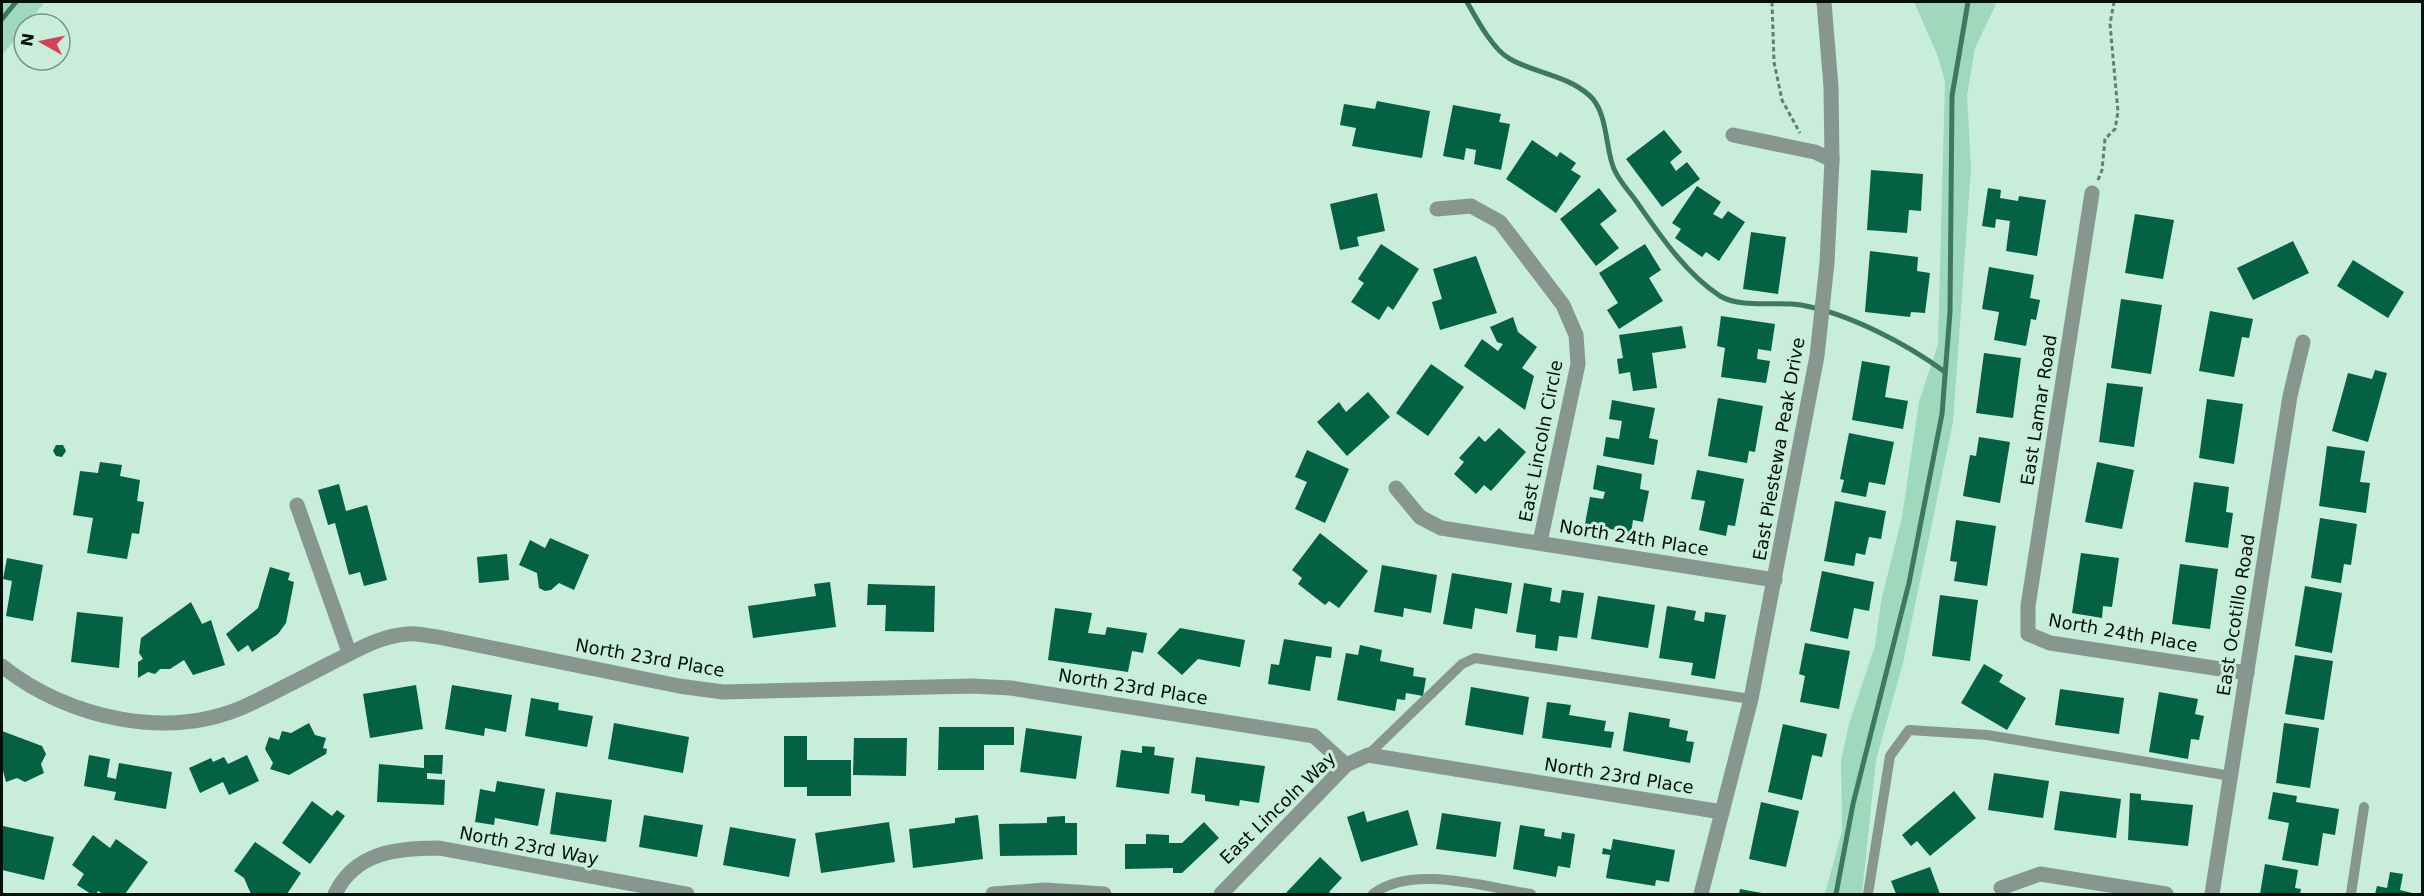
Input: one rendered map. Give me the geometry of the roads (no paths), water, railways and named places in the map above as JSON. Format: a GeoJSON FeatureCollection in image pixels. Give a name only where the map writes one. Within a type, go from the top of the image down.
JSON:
{"type":"FeatureCollection","features":[{"type":"Feature","properties":{"kind":"street","name":"East Piestewa Peak Drive"},"geometry":{"type":"LineString","coordinates":[[1701,894],[1751,699],[1817,356],[1827,263],[1832,159],[1831,87],[1824,2]]}},
{"type":"Feature","properties":{"kind":"street"},"geometry":{"type":"LineString","coordinates":[[1733,135],[1809,151],[1832,159]]}},
{"type":"Feature","properties":{"kind":"street","name":"East Lamar Road"},"geometry":{"type":"LineString","coordinates":[[2028,634],[2028,606],[2092,193]]}},
{"type":"Feature","properties":{"kind":"street","name":"East Lincoln Circle"},"geometry":{"type":"LineString","coordinates":[[1437,209],[1470,206],[1500,222],[1563,305],[1576,335],[1578,364],[1540,542]]}},
{"type":"Feature","properties":{"kind":"street","name":"East Ocotillo Road"},"geometry":{"type":"LineString","coordinates":[[2212,894],[2290,396],[2303,342]]}},
{"type":"Feature","properties":{"kind":"street","name":"North 24th Place"},"geometry":{"type":"LineString","coordinates":[[1396,488],[1420,517],[1441,528],[1775,580]]}},
{"type":"Feature","properties":{"kind":"street"},"geometry":{"type":"LineString","coordinates":[[297,506],[349,652]]}},
{"type":"Feature","properties":{"kind":"street","name":"North 23rd Place"},"geometry":{"type":"LineString","coordinates":[[2,666],[50,696],[89,712],[139,721],[181,722],[215,717],[248,705],[349,652],[386,637],[409,634],[438,637],[679,686],[723,692],[972,686],[1011,688],[1314,736],[1346,765]]}},
{"type":"Feature","properties":{"kind":"street","name":"North 24th Place"},"geometry":{"type":"LineString","coordinates":[[2028,634],[2050,643],[2247,673]]}},
{"type":"Feature","properties":{"kind":"street","name":"North 23rd Place"},"geometry":{"type":"LineString","coordinates":[[1368,755],[1722,812]]}},
{"type":"Feature","properties":{"kind":"street","name":"East Lincoln Way"},"geometry":{"type":"LineString","coordinates":[[1221,894],[1346,765],[1368,755]]}},
{"type":"Feature","properties":{"kind":"street","name":"North 23rd Way"},"geometry":{"type":"LineString","coordinates":[[335,894],[339,886],[364,859],[402,848],[439,848],[687,894]]}},
{"type":"Feature","properties":{"kind":"street"},"geometry":{"type":"LineString","coordinates":[[2001,888],[2040,874],[2166,894]]}},
{"type":"Feature","properties":{"kind":"street"},"geometry":{"type":"LineString","coordinates":[[993,894],[1045,890],[1104,894]]}},
{"type":"Feature","properties":{"kind":"lane"},"geometry":{"type":"LineString","coordinates":[[1368,755],[1462,664],[1475,658],[1751,699]]}},
{"type":"Feature","properties":{"kind":"lane"},"geometry":{"type":"LineString","coordinates":[[1868,894],[1890,756],[1909,730],[1988,735],[2231,776]]}},
{"type":"Feature","properties":{"kind":"lane"},"geometry":{"type":"LineString","coordinates":[[2350,894],[2364,807]]}},
{"type":"Feature","properties":{"kind":"lane"},"geometry":{"type":"LineString","coordinates":[[1373,894],[1383,887],[1421,878],[1531,894]]}},
{"type":"Feature","properties":{"kind":"waterway"},"geometry":{"type":"LineString","coordinates":[[2,19],[16,2]]}},
{"type":"Feature","properties":{"kind":"waterway"},"geometry":{"type":"LineString","coordinates":[[1467,2],[1497,49],[1504,55],[1520,64],[1580,88],[1595,102],[1603,122],[1612,163],[1619,179],[1674,253],[1707,287],[1729,300],[1749,304],[1801,305],[1838,315],[1895,341],[1945,372]]}},
{"type":"Feature","properties":{"kind":"waterway"},"geometry":{"type":"LineString","coordinates":[[1836,894],[1853,804],[1909,583],[1942,414],[1950,312],[1952,96],[1968,2]]}}]}
